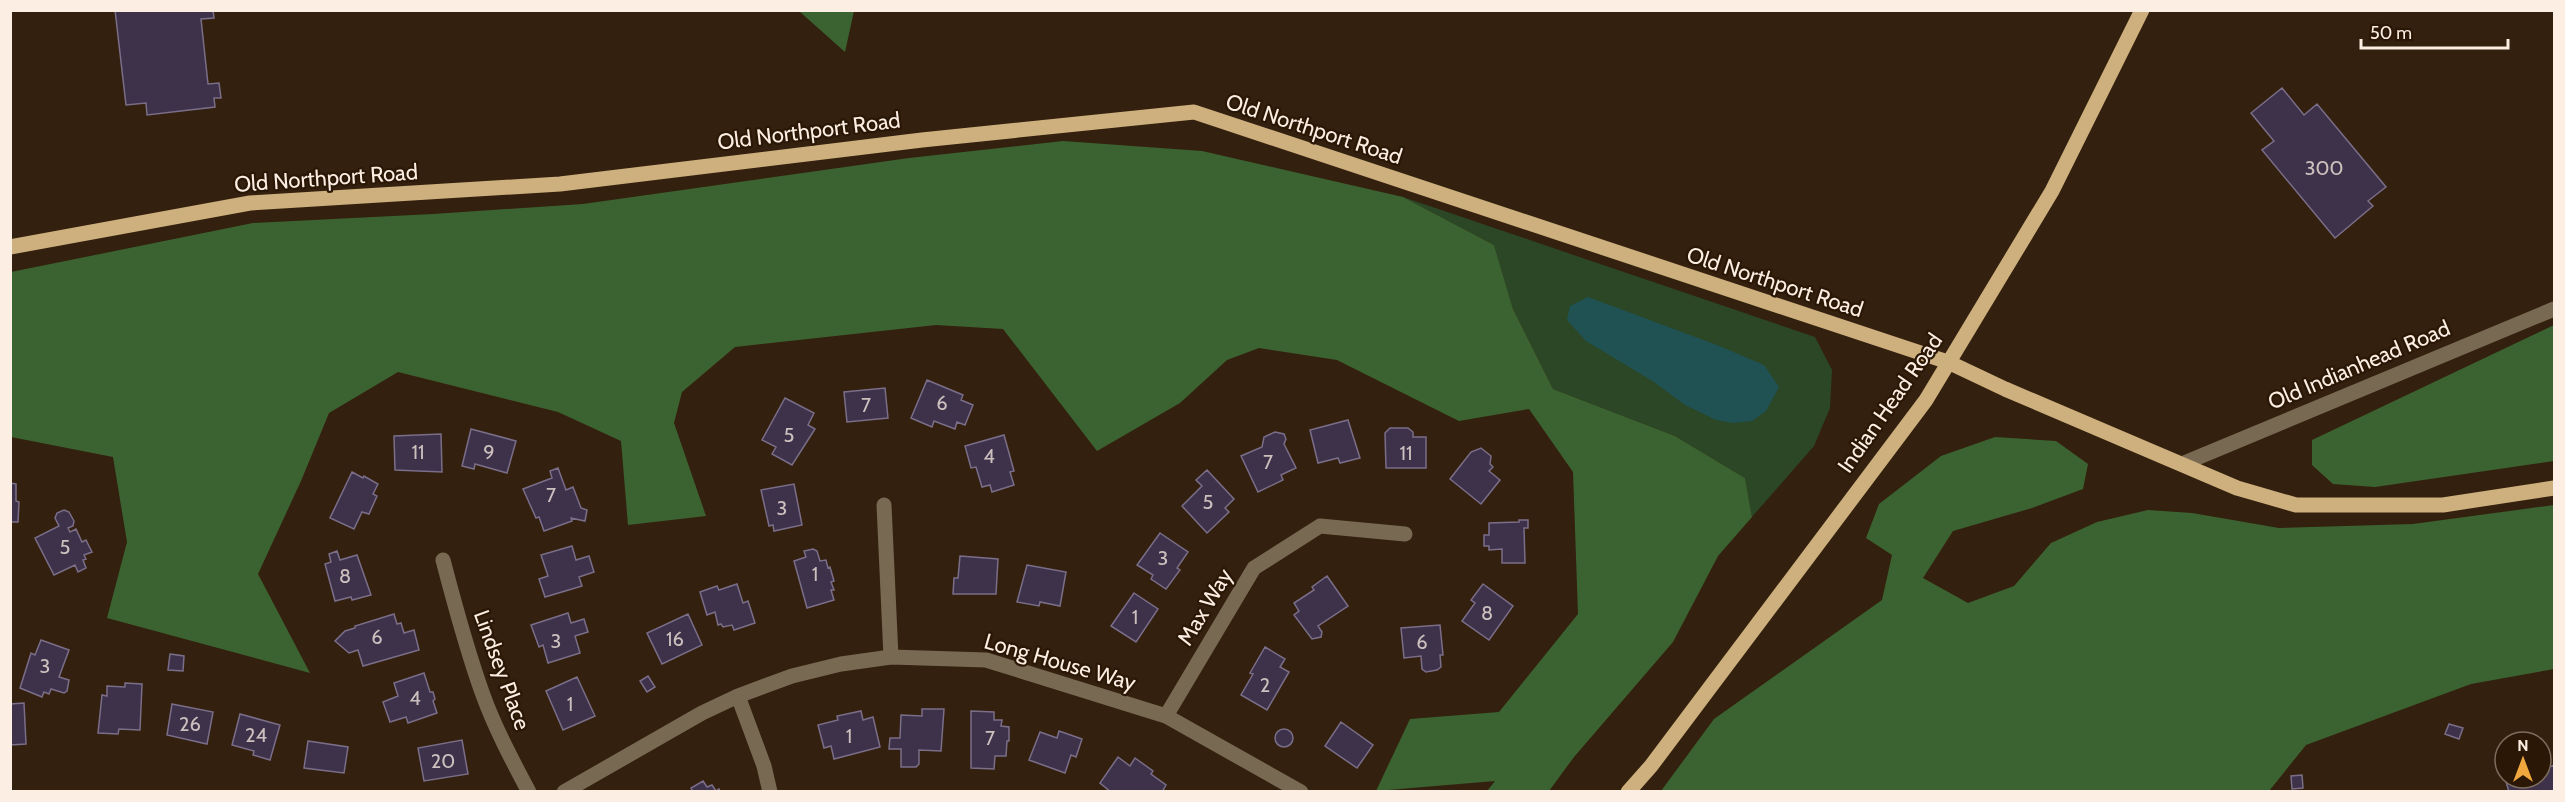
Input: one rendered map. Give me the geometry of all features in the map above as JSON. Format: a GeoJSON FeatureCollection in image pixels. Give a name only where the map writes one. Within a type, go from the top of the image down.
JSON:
{"type":"FeatureCollection","features":[{"type":"Feature","properties":{"kind":"main road","name":"Indian Head Road"},"geometry":{"type":"LineString","coordinates":[[1628,792],[1651,766],[1926,400],[2052,191],[2142,10]]}},
{"type":"Feature","properties":{"kind":"main road","name":"Old Northport Road"},"geometry":{"type":"LineString","coordinates":[[10,247],[250,203],[560,184],[922,140],[1194,112],[1948,362],[2005,389],[2237,488],[2296,505],[2443,505],[2554,488]]}},
{"type":"Feature","properties":{"kind":"street","name":"Old Indianhead Road"},"geometry":{"type":"LineString","coordinates":[[2182,464],[2554,309]]}},
{"type":"Feature","properties":{"kind":"street"},"geometry":{"type":"LineString","coordinates":[[884,505],[891,657]]}},
{"type":"Feature","properties":{"kind":"street","name":"Max Way"},"geometry":{"type":"LineString","coordinates":[[1166,716],[1254,568],[1320,526],[1405,534]]}},
{"type":"Feature","properties":{"kind":"street","name":"Lindsey Place"},"geometry":{"type":"LineString","coordinates":[[443,560],[462,632],[483,696],[503,742],[529,792]]}},
{"type":"Feature","properties":{"kind":"street","name":"Long House Way"},"geometry":{"type":"LineString","coordinates":[[564,792],[702,713],[738,696],[792,676],[841,664],[891,657],[986,660],[1166,716],[1290,789]]}},
{"type":"Feature","properties":{"kind":"street"},"geometry":{"type":"LineString","coordinates":[[738,696],[764,766],[770,792]]}},
{"type":"Feature","properties":{"kind":"green space"},"geometry":{"type":"Polygon","coordinates":[[[799,11],[854,11],[845,52],[799,11]]]}},
{"type":"Feature","properties":{"kind":"green space"},"geometry":{"type":"Polygon","coordinates":[[[1063,141],[1202,151],[1403,197],[1494,245],[1513,309],[1553,389],[1675,436],[1745,478],[1752,517],[1718,556],[1673,642],[1574,757],[1549,791],[1487,791],[1495,781],[1376,791],[1410,719],[1499,712],[1578,614],[1573,472],[1529,409],[1459,421],[1337,360],[1259,348],[1227,360],[1180,403],[1097,451],[1003,329],[936,325],[735,347],[682,392],[674,423],[706,516],[628,525],[621,441],[558,412],[398,372],[329,413],[301,481],[258,574],[310,673],[107,618],[127,542],[113,457],[11,437],[11,272],[253,223],[583,204],[909,158],[1063,141]]]}},
{"type":"Feature","properties":{"kind":"green space"},"geometry":{"type":"Polygon","coordinates":[[[1403,197],[1815,337],[1832,370],[1830,408],[1814,446],[1752,517],[1745,478],[1675,436],[1553,389],[1513,309],[1494,245],[1403,197]]]}},
{"type":"Feature","properties":{"kind":"green space"},"geometry":{"type":"Polygon","coordinates":[[[2554,325],[2554,461],[2375,487],[2333,484],[2312,465],[2312,440],[2554,325]]]}},
{"type":"Feature","properties":{"kind":"green space"},"geometry":{"type":"Polygon","coordinates":[[[1995,437],[2056,441],[2088,464],[2083,489],[2032,508],[1953,531],[1923,578],[1968,603],[2014,586],[2051,543],[2097,522],[2148,510],[2192,513],[2279,528],[2413,524],[2554,505],[2554,669],[2471,684],[2306,745],[2269,791],[1661,791],[1714,719],[1882,600],[1892,555],[1866,538],[1879,504],[1941,456],[1995,437]]]}},
{"type":"Feature","properties":{"kind":"water"},"geometry":{"type":"Polygon","coordinates":[[[1588,297],[1764,365],[1779,387],[1766,411],[1752,421],[1733,423],[1716,420],[1685,405],[1654,382],[1586,341],[1567,320],[1570,306],[1588,297]]]}},
{"type":"Feature","properties":{"kind":"building"},"geometry":{"type":"Polygon","coordinates":[[[115,10],[213,10],[214,18],[201,19],[208,84],[219,83],[221,98],[214,98],[215,107],[147,115],[146,103],[126,105],[115,10]]]}},
{"type":"Feature","properties":{"kind":"building"},"geometry":{"type":"Polygon","coordinates":[[[2282,88],[2304,115],[2317,104],[2386,187],[2368,201],[2373,206],[2335,238],[2262,150],[2274,141],[2251,113],[2282,88]]]}},
{"type":"Feature","properties":{"kind":"building"},"geometry":{"type":"Polygon","coordinates":[[[927,380],[963,395],[961,400],[973,405],[965,425],[957,422],[955,429],[934,421],[932,427],[911,418],[927,380]]]}},
{"type":"Feature","properties":{"kind":"building"},"geometry":{"type":"Polygon","coordinates":[[[885,388],[888,418],[847,422],[844,392],[885,388]]]}},
{"type":"Feature","properties":{"kind":"building"},"geometry":{"type":"Polygon","coordinates":[[[785,398],[814,413],[808,425],[815,429],[792,465],[772,454],[776,447],[762,440],[785,398]]]}},
{"type":"Feature","properties":{"kind":"building"},"geometry":{"type":"Polygon","coordinates":[[[1348,420],[1360,458],[1340,463],[1338,458],[1318,463],[1310,430],[1348,420]]]}},
{"type":"Feature","properties":{"kind":"building"},"geometry":{"type":"Polygon","coordinates":[[[1390,428],[1408,428],[1413,432],[1413,437],[1426,437],[1426,468],[1386,468],[1385,433],[1390,428]]]}},
{"type":"Feature","properties":{"kind":"building"},"geometry":{"type":"Polygon","coordinates":[[[471,429],[516,441],[507,473],[475,464],[474,469],[462,466],[471,429]]]}},
{"type":"Feature","properties":{"kind":"building"},"geometry":{"type":"Polygon","coordinates":[[[1275,432],[1284,434],[1286,439],[1284,444],[1296,468],[1281,475],[1283,480],[1258,492],[1241,456],[1262,447],[1264,437],[1275,432]]]}},
{"type":"Feature","properties":{"kind":"building"},"geometry":{"type":"Polygon","coordinates":[[[441,434],[442,472],[395,470],[394,436],[441,434]]]}},
{"type":"Feature","properties":{"kind":"building"},"geometry":{"type":"Polygon","coordinates":[[[1004,435],[1014,471],[1010,472],[1014,485],[992,492],[990,485],[982,487],[976,467],[971,468],[965,446],[1004,435]]]}},
{"type":"Feature","properties":{"kind":"building"},"geometry":{"type":"Polygon","coordinates":[[[1481,448],[1491,456],[1490,464],[1493,467],[1489,471],[1500,480],[1481,504],[1450,479],[1471,452],[1481,448]]]}},
{"type":"Feature","properties":{"kind":"building"},"geometry":{"type":"Polygon","coordinates":[[[558,468],[566,490],[573,487],[581,508],[587,510],[585,521],[571,518],[572,521],[544,531],[523,489],[552,478],[550,471],[558,468]]]}},
{"type":"Feature","properties":{"kind":"building"},"geometry":{"type":"Polygon","coordinates":[[[1207,470],[1234,499],[1225,508],[1229,512],[1207,533],[1182,506],[1202,486],[1196,480],[1207,470]]]}},
{"type":"Feature","properties":{"kind":"building"},"geometry":{"type":"Polygon","coordinates":[[[352,472],[378,484],[373,494],[377,496],[369,514],[362,512],[354,529],[330,518],[352,472]]]}},
{"type":"Feature","properties":{"kind":"building"},"geometry":{"type":"Polygon","coordinates":[[[10,483],[16,484],[16,501],[19,502],[18,522],[10,522],[10,483]]]}},
{"type":"Feature","properties":{"kind":"building"},"geometry":{"type":"Polygon","coordinates":[[[794,484],[802,525],[774,531],[773,525],[769,526],[761,490],[794,484]]]}},
{"type":"Feature","properties":{"kind":"building"},"geometry":{"type":"Polygon","coordinates":[[[64,510],[69,512],[74,521],[73,526],[68,528],[70,532],[76,529],[82,542],[86,540],[92,552],[84,555],[86,568],[78,572],[75,565],[54,575],[35,538],[59,526],[55,518],[57,513],[64,510]]]}},
{"type":"Feature","properties":{"kind":"building"},"geometry":{"type":"Polygon","coordinates":[[[1519,520],[1528,520],[1528,528],[1524,528],[1525,563],[1502,563],[1502,549],[1489,550],[1489,546],[1484,546],[1484,535],[1489,535],[1489,523],[1519,522],[1519,520]]]}},
{"type":"Feature","properties":{"kind":"building"},"geometry":{"type":"Polygon","coordinates":[[[1160,533],[1188,552],[1177,568],[1180,570],[1166,589],[1151,579],[1153,575],[1137,565],[1160,533]]]}},
{"type":"Feature","properties":{"kind":"building"},"geometry":{"type":"Polygon","coordinates":[[[572,546],[576,560],[589,556],[594,572],[579,577],[582,586],[545,597],[539,579],[548,576],[541,555],[572,546]]]}},
{"type":"Feature","properties":{"kind":"building"},"geometry":{"type":"Polygon","coordinates":[[[813,549],[817,551],[820,561],[826,560],[828,568],[830,567],[834,581],[831,582],[834,590],[831,590],[834,600],[807,608],[794,561],[806,557],[804,551],[813,549]]]}},
{"type":"Feature","properties":{"kind":"building"},"geometry":{"type":"Polygon","coordinates":[[[337,551],[340,560],[357,555],[371,595],[352,600],[351,597],[335,601],[325,564],[331,562],[329,554],[337,551]]]}},
{"type":"Feature","properties":{"kind":"building"},"geometry":{"type":"Polygon","coordinates":[[[960,556],[998,559],[996,594],[953,594],[954,578],[958,578],[960,556]]]}},
{"type":"Feature","properties":{"kind":"building"},"geometry":{"type":"Polygon","coordinates":[[[1027,565],[1066,572],[1060,606],[1040,602],[1039,606],[1017,602],[1027,565]]]}},
{"type":"Feature","properties":{"kind":"building"},"geometry":{"type":"Polygon","coordinates":[[[1327,576],[1348,606],[1318,626],[1322,632],[1321,637],[1312,639],[1294,615],[1299,611],[1294,603],[1314,590],[1312,587],[1327,576]]]}},
{"type":"Feature","properties":{"kind":"building"},"geometry":{"type":"Polygon","coordinates":[[[737,584],[743,603],[748,601],[755,623],[734,630],[732,625],[723,627],[721,624],[718,625],[715,612],[707,615],[700,592],[717,586],[719,590],[737,584]]]}},
{"type":"Feature","properties":{"kind":"building"},"geometry":{"type":"Polygon","coordinates":[[[1483,584],[1513,606],[1489,640],[1462,621],[1475,603],[1471,600],[1483,584]]]}},
{"type":"Feature","properties":{"kind":"building"},"geometry":{"type":"Polygon","coordinates":[[[1134,593],[1158,609],[1136,642],[1111,626],[1134,593]]]}},
{"type":"Feature","properties":{"kind":"building"},"geometry":{"type":"Polygon","coordinates":[[[568,613],[571,623],[584,619],[588,632],[575,636],[580,653],[548,663],[543,645],[539,647],[531,625],[568,613]]]}},
{"type":"Feature","properties":{"kind":"building"},"geometry":{"type":"Polygon","coordinates":[[[394,614],[397,624],[401,623],[404,633],[414,630],[419,650],[363,666],[358,650],[349,653],[335,641],[345,631],[355,626],[394,614]]]}},
{"type":"Feature","properties":{"kind":"building"},"geometry":{"type":"Polygon","coordinates":[[[688,614],[702,645],[662,664],[647,633],[688,614]]]}},
{"type":"Feature","properties":{"kind":"building"},"geometry":{"type":"Polygon","coordinates":[[[1440,625],[1443,655],[1440,655],[1441,667],[1426,672],[1422,669],[1421,656],[1404,658],[1401,628],[1440,625]]]}},
{"type":"Feature","properties":{"kind":"building"},"geometry":{"type":"Polygon","coordinates":[[[41,640],[69,650],[59,677],[69,680],[67,691],[64,693],[51,689],[49,694],[44,692],[42,697],[20,688],[31,653],[35,655],[41,640]]]}},
{"type":"Feature","properties":{"kind":"building"},"geometry":{"type":"Polygon","coordinates":[[[1265,647],[1285,659],[1280,667],[1289,672],[1267,710],[1241,695],[1265,647]]]}},
{"type":"Feature","properties":{"kind":"building"},"geometry":{"type":"Polygon","coordinates":[[[170,654],[184,656],[183,671],[168,670],[170,654]]]}},
{"type":"Feature","properties":{"kind":"building"},"geometry":{"type":"Polygon","coordinates":[[[424,673],[430,692],[433,692],[437,713],[408,723],[406,717],[390,722],[383,702],[398,696],[394,683],[424,673]]]}},
{"type":"Feature","properties":{"kind":"building"},"geometry":{"type":"Polygon","coordinates":[[[648,676],[655,687],[647,692],[640,681],[648,676]]]}},
{"type":"Feature","properties":{"kind":"building"},"geometry":{"type":"Polygon","coordinates":[[[577,677],[595,716],[563,730],[546,691],[577,677]]]}},
{"type":"Feature","properties":{"kind":"building"},"geometry":{"type":"Polygon","coordinates":[[[125,683],[142,684],[140,730],[119,729],[118,734],[98,733],[102,695],[107,696],[107,686],[125,687],[125,683]]]}},
{"type":"Feature","properties":{"kind":"building"},"geometry":{"type":"Polygon","coordinates":[[[24,703],[26,744],[10,745],[10,704],[24,703]]]}},
{"type":"Feature","properties":{"kind":"building"},"geometry":{"type":"Polygon","coordinates":[[[172,704],[213,712],[207,744],[167,735],[172,704]]]}},
{"type":"Feature","properties":{"kind":"building"},"geometry":{"type":"Polygon","coordinates":[[[922,709],[944,709],[941,751],[919,750],[919,764],[916,767],[901,767],[901,749],[889,749],[890,738],[900,738],[901,715],[922,716],[922,709]]]}},
{"type":"Feature","properties":{"kind":"building"},"geometry":{"type":"Polygon","coordinates":[[[861,711],[863,720],[873,717],[880,747],[834,759],[831,746],[824,748],[818,725],[838,720],[837,716],[861,711]]]}},
{"type":"Feature","properties":{"kind":"building"},"geometry":{"type":"Polygon","coordinates":[[[971,711],[994,712],[994,720],[1002,720],[1001,726],[1009,727],[1006,756],[995,756],[994,769],[971,768],[971,711]]]}},
{"type":"Feature","properties":{"kind":"building"},"geometry":{"type":"Polygon","coordinates":[[[240,714],[280,725],[270,760],[253,755],[254,751],[232,745],[240,714]]]}},
{"type":"Feature","properties":{"kind":"building"},"geometry":{"type":"Polygon","coordinates":[[[1341,722],[1373,745],[1357,768],[1325,746],[1341,722]]]}},
{"type":"Feature","properties":{"kind":"building"},"geometry":{"type":"Polygon","coordinates":[[[2449,724],[2463,728],[2459,739],[2445,734],[2449,724]]]}},
{"type":"Feature","properties":{"kind":"building"},"geometry":{"type":"Polygon","coordinates":[[[1284,729],[1290,732],[1293,738],[1290,744],[1284,747],[1278,744],[1275,738],[1278,732],[1284,729]]]}},
{"type":"Feature","properties":{"kind":"building"},"geometry":{"type":"Polygon","coordinates":[[[1059,731],[1082,739],[1076,757],[1071,755],[1065,773],[1029,760],[1040,732],[1057,738],[1059,731]]]}},
{"type":"Feature","properties":{"kind":"building"},"geometry":{"type":"Polygon","coordinates":[[[462,740],[468,774],[424,781],[418,748],[462,740]]]}},
{"type":"Feature","properties":{"kind":"building"},"geometry":{"type":"Polygon","coordinates":[[[308,741],[348,747],[344,773],[304,768],[308,741]]]}},
{"type":"Feature","properties":{"kind":"building"},"geometry":{"type":"Polygon","coordinates":[[[1118,757],[1130,766],[1135,758],[1153,771],[1151,774],[1166,785],[1162,792],[1111,792],[1100,783],[1118,757]]]}},
{"type":"Feature","properties":{"kind":"building"},"geometry":{"type":"Polygon","coordinates":[[[2553,765],[2554,792],[2509,792],[2508,790],[2553,790],[2553,765]]]}},
{"type":"Feature","properties":{"kind":"building"},"geometry":{"type":"Polygon","coordinates":[[[2302,775],[2303,788],[2292,789],[2291,776],[2302,775]]]}},
{"type":"Feature","properties":{"kind":"building"},"geometry":{"type":"Polygon","coordinates":[[[703,781],[707,787],[712,785],[716,791],[719,789],[720,792],[690,792],[691,788],[703,781]]]}}]}
